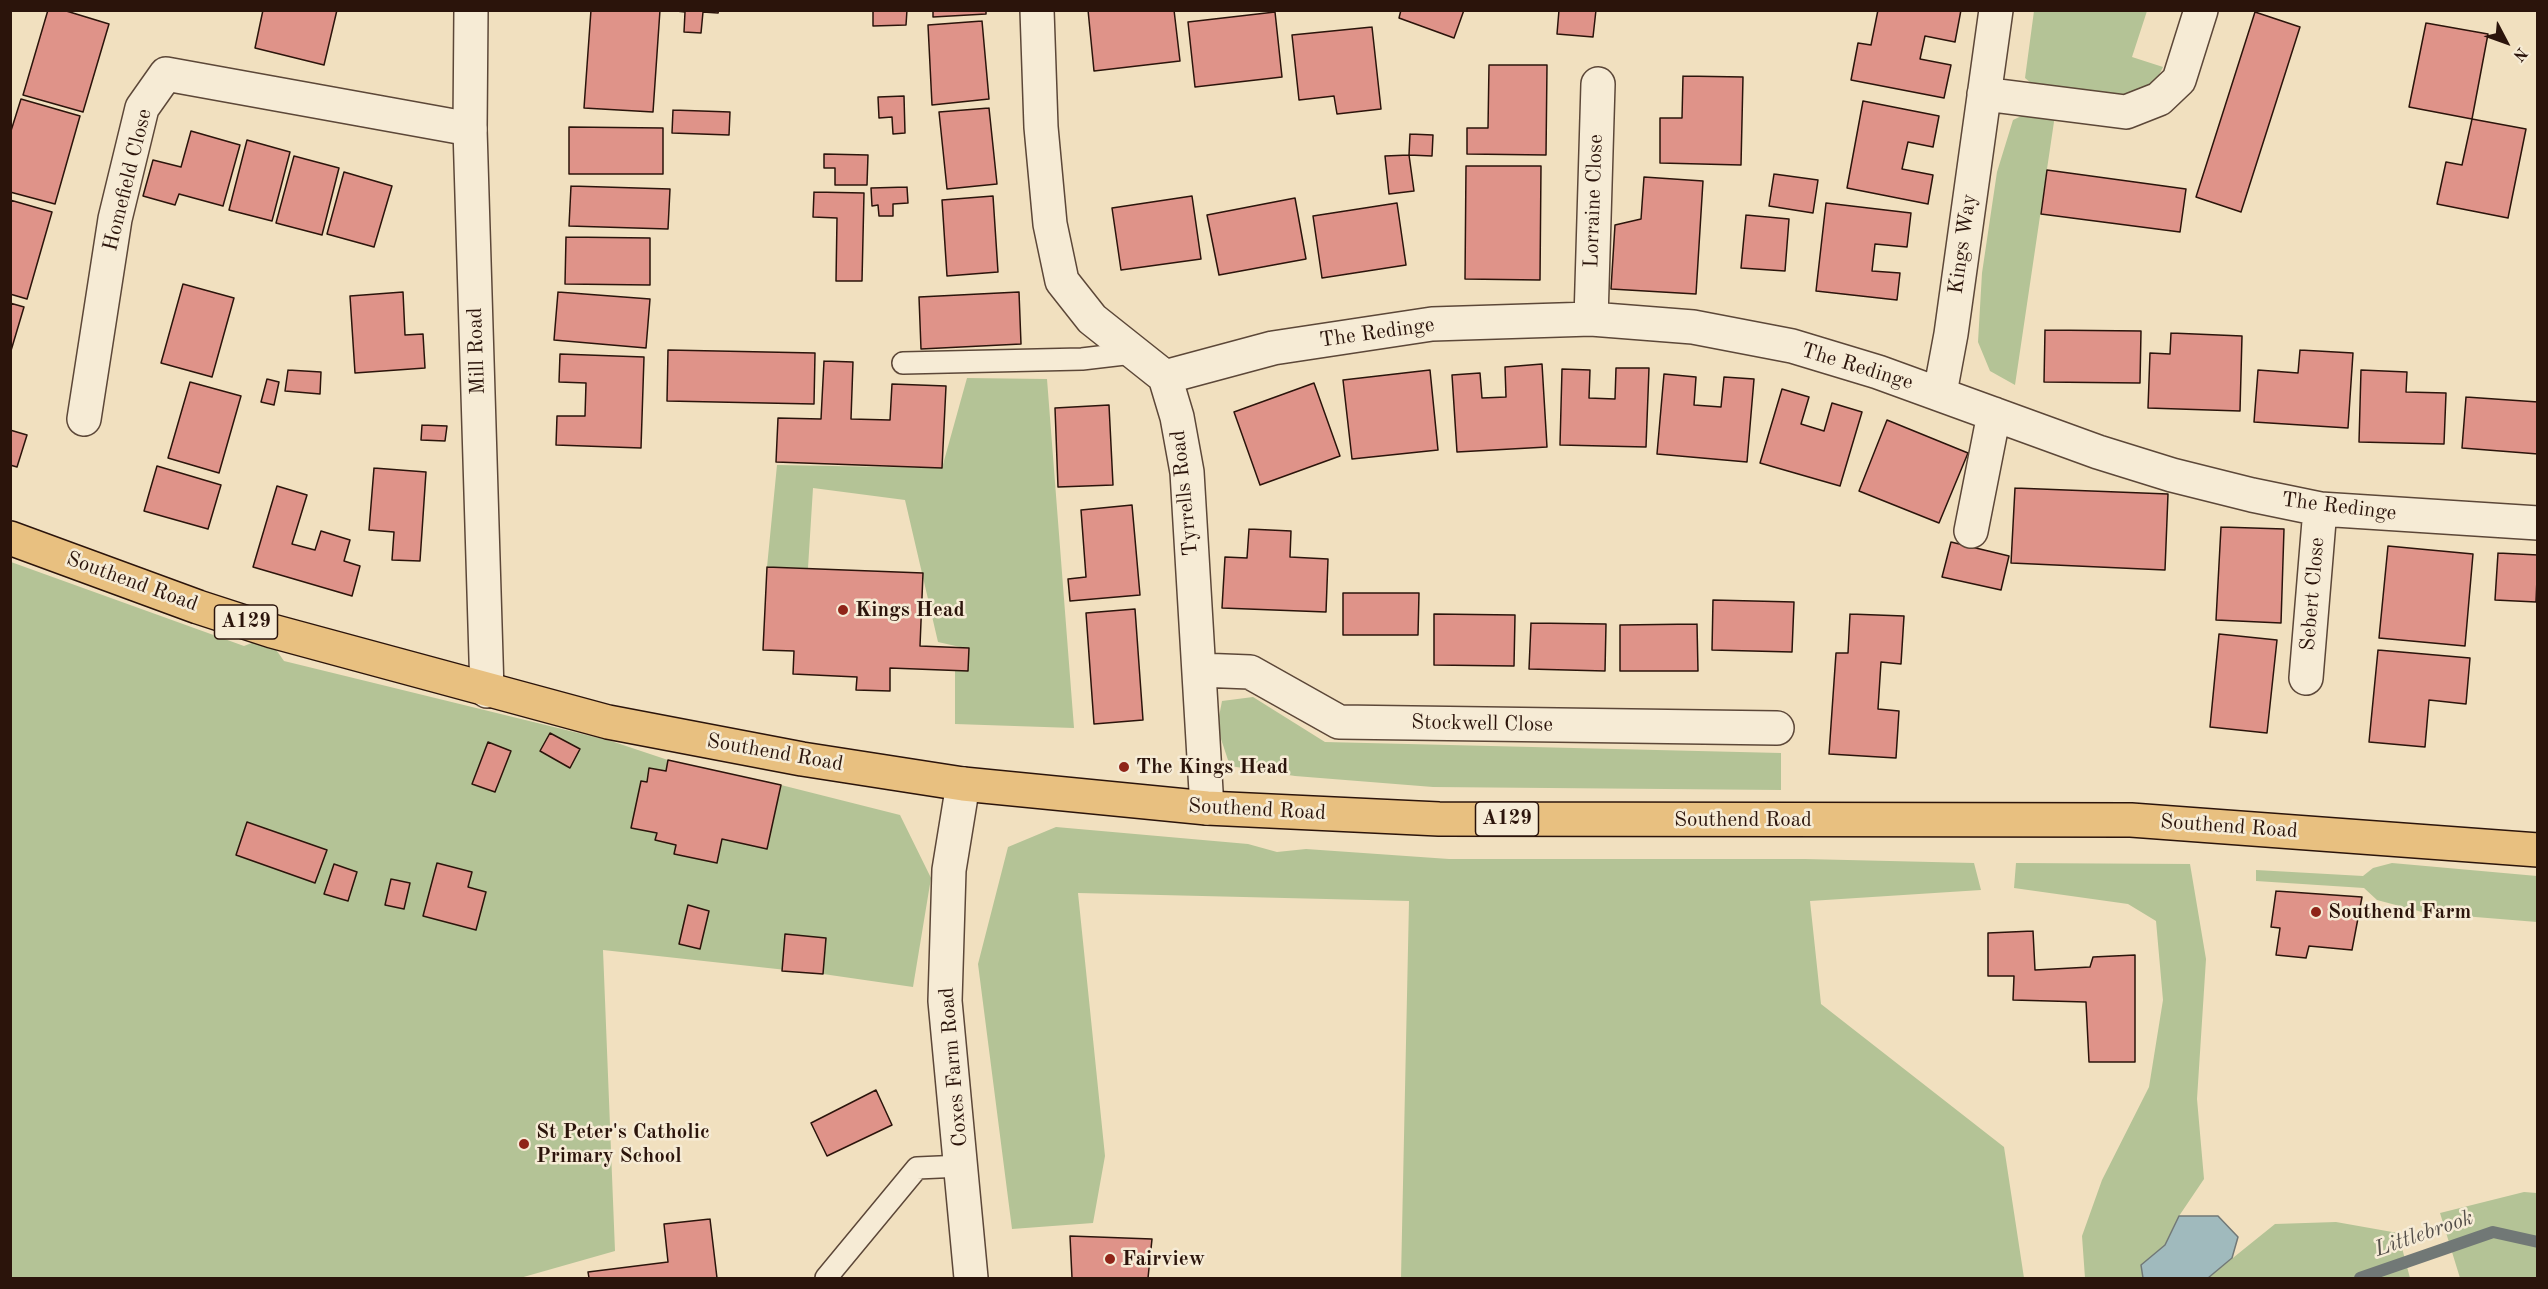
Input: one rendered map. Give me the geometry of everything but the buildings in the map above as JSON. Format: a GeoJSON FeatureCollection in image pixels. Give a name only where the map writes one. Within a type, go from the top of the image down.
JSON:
{"type":"FeatureCollection","features":[{"type":"Feature","properties":{"kind":"main road","name":"Southend Road"},"geometry":{"type":"LineString","coordinates":[[10,538],[198,607],[272,631],[487,691],[620,725],[802,759],[963,784],[1207,808],[1439,819],[2131,820],[2538,850]]}},
{"type":"Feature","properties":{"kind":"street","name":"Mill Road"},"geometry":{"type":"LineString","coordinates":[[471,10],[470,129],[487,691]]}},
{"type":"Feature","properties":{"kind":"street"},"geometry":{"type":"LineString","coordinates":[[1037,10],[1041,127],[1050,224],[1062,281],[1092,319],[1165,377]]}},
{"type":"Feature","properties":{"kind":"street","name":"Kings Way"},"geometry":{"type":"LineString","coordinates":[[1940,393],[1951,334],[1996,10]]}},
{"type":"Feature","properties":{"kind":"street"},"geometry":{"type":"LineString","coordinates":[[1984,94],[2126,112],[2159,99],[2179,80],[2201,10]]}},
{"type":"Feature","properties":{"kind":"street","name":"Homefield Close"},"geometry":{"type":"LineString","coordinates":[[84,419],[115,219],[142,108],[166,74],[470,129]]}},
{"type":"Feature","properties":{"kind":"street","name":"Lorraine Close"},"geometry":{"type":"LineString","coordinates":[[1591,319],[1598,84]]}},
{"type":"Feature","properties":{"kind":"street","name":"The Redinge"},"geometry":{"type":"LineString","coordinates":[[1165,377],[1273,348],[1432,324],[1591,319],[1693,327],[1792,346],[1940,393],[2098,452],[2172,475],[2320,509],[2538,523]]}},
{"type":"Feature","properties":{"kind":"street","name":"Tyrrells Road"},"geometry":{"type":"LineString","coordinates":[[1165,377],[1177,417],[1187,472],[1207,808]]}},
{"type":"Feature","properties":{"kind":"street"},"geometry":{"type":"LineString","coordinates":[[1971,531],[1994,414]]}},
{"type":"Feature","properties":{"kind":"street","name":"Sebert Close"},"geometry":{"type":"LineString","coordinates":[[2306,678],[2320,509]]}},
{"type":"Feature","properties":{"kind":"street","name":"Stockwell Close"},"geometry":{"type":"LineString","coordinates":[[1199,670],[1250,672],[1340,722],[1777,728]]}},
{"type":"Feature","properties":{"kind":"street","name":"Coxes Farm Road"},"geometry":{"type":"LineString","coordinates":[[963,784],[949,870],[945,1002],[962,1166],[970,1278]]}},
{"type":"Feature","properties":{"kind":"lane"},"geometry":{"type":"LineString","coordinates":[[903,363],[1082,359],[1133,353]]}},
{"type":"Feature","properties":{"kind":"lane"},"geometry":{"type":"LineString","coordinates":[[826,1278],[917,1168],[962,1166]]}},
{"type":"Feature","properties":{"kind":"green space"},"geometry":{"type":"Polygon","coordinates":[[[2034,11],[2147,11],[2132,57],[2163,67],[2156,81],[2131,98],[2043,93],[2025,78],[2034,11]]]}},
{"type":"Feature","properties":{"kind":"green space"},"geometry":{"type":"Polygon","coordinates":[[[2034,110],[2055,115],[2015,385],[1990,371],[1978,342],[1982,273],[1997,172],[2013,120],[2034,110]]]}},
{"type":"Feature","properties":{"kind":"green space"},"geometry":{"type":"Polygon","coordinates":[[[967,378],[1047,379],[1074,728],[955,724],[955,670],[968,670],[969,649],[938,642],[905,500],[813,488],[808,568],[767,567],[777,465],[942,468],[967,378]]]}},
{"type":"Feature","properties":{"kind":"green space"},"geometry":{"type":"Polygon","coordinates":[[[11,562],[244,646],[267,637],[284,661],[611,741],[668,760],[900,815],[931,878],[913,987],[823,974],[603,950],[615,1251],[520,1278],[11,1278],[11,562]]]}},
{"type":"Feature","properties":{"kind":"green space"},"geometry":{"type":"Polygon","coordinates":[[[1253,697],[1325,742],[1781,753],[1781,790],[1433,787],[1295,776],[1230,766],[1217,727],[1222,701],[1253,697]]]}},
{"type":"Feature","properties":{"kind":"green space"},"geometry":{"type":"Polygon","coordinates":[[[1056,827],[1248,844],[1277,852],[1306,849],[1449,859],[1805,859],[1974,863],[1981,890],[1810,901],[1821,1004],[2004,1147],[2024,1278],[1401,1278],[1409,901],[1078,893],[1105,1156],[1093,1223],[1012,1229],[978,964],[1008,847],[1056,827]]]}},
{"type":"Feature","properties":{"kind":"green space"},"geometry":{"type":"Polygon","coordinates":[[[2016,863],[2190,864],[2206,959],[2197,1099],[2204,1179],[2179,1216],[2165,1245],[2141,1265],[2143,1278],[2085,1278],[2082,1236],[2102,1180],[2149,1087],[2163,1000],[2156,921],[2128,904],[2014,888],[2016,863]]]}},
{"type":"Feature","properties":{"kind":"green space"},"geometry":{"type":"Polygon","coordinates":[[[2392,863],[2537,876],[2537,922],[2426,913],[2377,900],[2364,888],[2256,881],[2256,870],[2363,876],[2373,868],[2392,863]]]}},
{"type":"Feature","properties":{"kind":"green space"},"geometry":{"type":"Polygon","coordinates":[[[2524,1192],[2537,1193],[2537,1278],[2460,1278],[2440,1213],[2524,1192]]]}},
{"type":"Feature","properties":{"kind":"green space"},"geometry":{"type":"Polygon","coordinates":[[[2336,1222],[2398,1233],[2410,1278],[2208,1278],[2275,1224],[2336,1222]]]}},
{"type":"Feature","properties":{"kind":"water"},"geometry":{"type":"Polygon","coordinates":[[[2179,1216],[2218,1216],[2238,1237],[2232,1258],[2208,1278],[2143,1278],[2141,1265],[2165,1245],[2179,1216]]]}},
{"type":"Feature","properties":{"kind":"waterway","name":"Littlebrook"},"geometry":{"type":"LineString","coordinates":[[2360,1278],[2493,1232],[2538,1242]]}},
{"type":"Feature","properties":{"kind":"place","name":"Kings Head"},"geometry":{"type":"Point","coordinates":[843,610]}},
{"type":"Feature","properties":{"kind":"place","name":"The Kings Head"},"geometry":{"type":"Point","coordinates":[1124,767]}},
{"type":"Feature","properties":{"kind":"place","name":"Southend Farm"},"geometry":{"type":"Point","coordinates":[2316,912]}},
{"type":"Feature","properties":{"kind":"place","name":"St Peter's Catholic Primary School"},"geometry":{"type":"Point","coordinates":[524,1144]}},
{"type":"Feature","properties":{"kind":"place","name":"Fairview"},"geometry":{"type":"Point","coordinates":[1110,1259]}}]}
